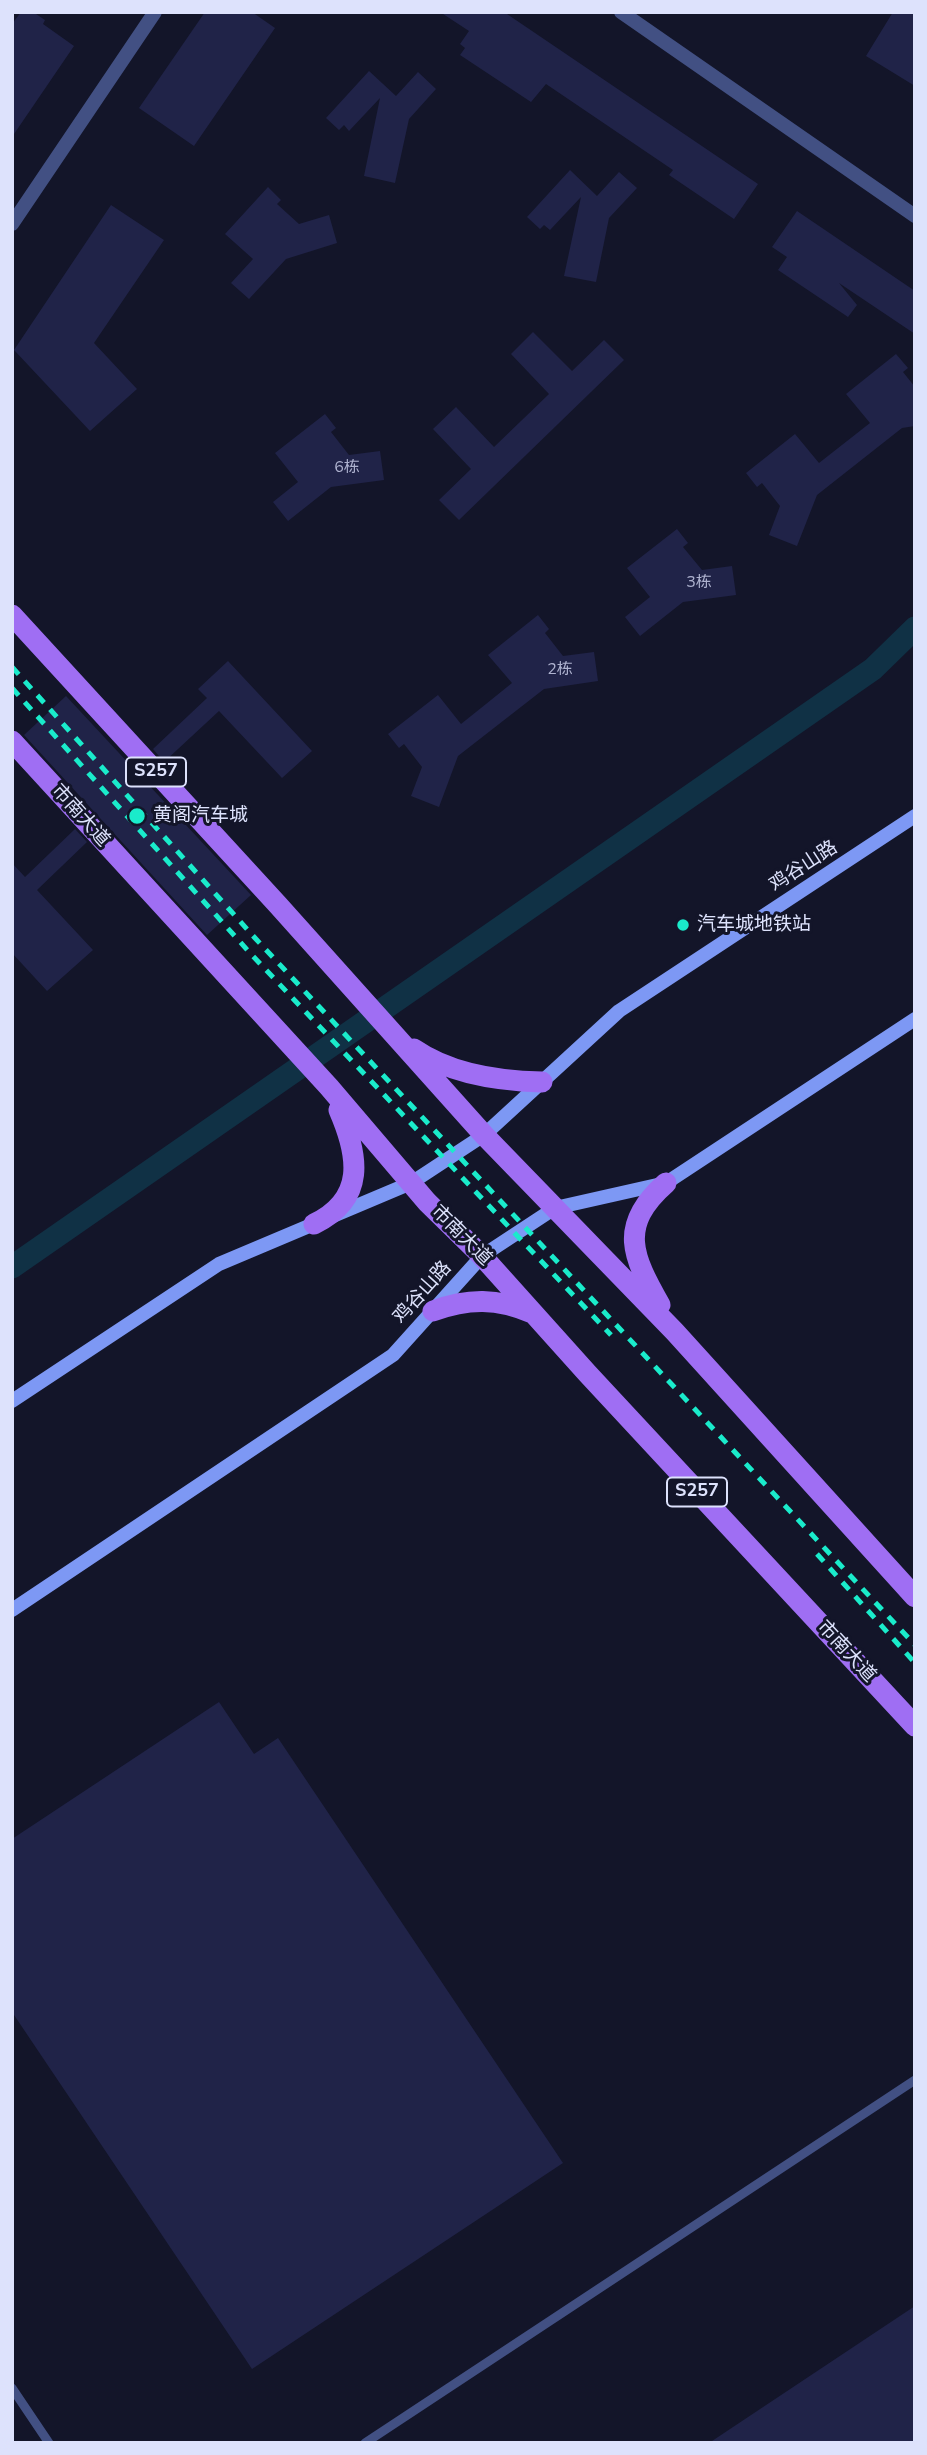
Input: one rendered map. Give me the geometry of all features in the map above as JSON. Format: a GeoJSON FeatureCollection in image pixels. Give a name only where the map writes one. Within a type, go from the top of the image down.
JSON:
{"type":"FeatureCollection","features":[{"type":"Feature","properties":{"kind":"main road","name":"S257"},"geometry":{"type":"LineString","coordinates":[[12,615],[299,928],[484,1135],[675,1332],[915,1597]]}},
{"type":"Feature","properties":{"kind":"main road","name":"市南大道"},"geometry":{"type":"LineString","coordinates":[[12,741],[329,1087],[411,1184],[482,1256],[915,1726]]}},
{"type":"Feature","properties":{"kind":"main road","name":"鸡谷山路"},"geometry":{"type":"LineString","coordinates":[[12,1401],[219,1264],[411,1184],[484,1135],[619,1011],[915,817]]}},
{"type":"Feature","properties":{"kind":"main road","name":"鸡谷山路"},"geometry":{"type":"LineString","coordinates":[[12,1610],[393,1354],[482,1256],[555,1208],[666,1183],[915,1019]]}},
{"type":"Feature","properties":{"kind":"main road"},"geometry":{"type":"LineString","coordinates":[[395,1035],[422,1054],[451,1068],[512,1081],[542,1082]]}},
{"type":"Feature","properties":{"kind":"main road"},"geometry":{"type":"LineString","coordinates":[[314,1224],[330,1217],[343,1205],[355,1172],[348,1132],[329,1087]]}},
{"type":"Feature","properties":{"kind":"main road"},"geometry":{"type":"LineString","coordinates":[[666,1183],[652,1195],[641,1212],[635,1229],[635,1248],[639,1267],[675,1332]]}},
{"type":"Feature","properties":{"kind":"main road"},"geometry":{"type":"LineString","coordinates":[[433,1311],[453,1303],[484,1301],[516,1306],[535,1315]]}},
{"type":"Feature","properties":{"kind":"street"},"geometry":{"type":"LineString","coordinates":[[12,224],[155,12]]}},
{"type":"Feature","properties":{"kind":"street"},"geometry":{"type":"LineString","coordinates":[[621,12],[915,216]]}},
{"type":"Feature","properties":{"kind":"lane"},"geometry":{"type":"LineString","coordinates":[[365,2443],[915,2080]]}},
{"type":"Feature","properties":{"kind":"lane"},"geometry":{"type":"LineString","coordinates":[[12,2388],[49,2443]]}},
{"type":"Feature","properties":{"kind":"building"},"geometry":{"type":"Polygon","coordinates":[[[21,12],[33,12],[45,20],[43,24],[74,46],[12,137],[12,24],[21,12]]]}},
{"type":"Feature","properties":{"kind":"building"},"geometry":{"type":"Polygon","coordinates":[[[205,12],[252,12],[275,28],[194,146],[139,108],[205,12]]]}},
{"type":"Feature","properties":{"kind":"building"},"geometry":{"type":"Polygon","coordinates":[[[440,12],[504,12],[758,184],[734,219],[669,175],[673,170],[546,84],[531,102],[460,55],[465,48],[460,44],[469,31],[440,12]]]}},
{"type":"Feature","properties":{"kind":"building"},"geometry":{"type":"Polygon","coordinates":[[[893,12],[915,12],[915,86],[866,56],[893,12]]]}},
{"type":"Feature","properties":{"kind":"building"},"geometry":{"type":"Polygon","coordinates":[[[369,71],[396,96],[418,72],[436,89],[409,119],[395,183],[364,176],[380,98],[349,131],[344,125],[339,130],[326,118],[369,71]]]}},
{"type":"Feature","properties":{"kind":"building"},"geometry":{"type":"Polygon","coordinates":[[[570,170],[597,196],[619,172],[637,188],[609,218],[596,282],[564,276],[581,197],[550,230],[544,225],[540,229],[527,217],[570,170]]]}},
{"type":"Feature","properties":{"kind":"building"},"geometry":{"type":"Polygon","coordinates":[[[268,187],[281,200],[277,204],[299,224],[329,215],[337,243],[286,259],[249,299],[231,283],[253,259],[225,234],[268,187]]]}},
{"type":"Feature","properties":{"kind":"building"},"geometry":{"type":"Polygon","coordinates":[[[111,205],[164,240],[94,343],[137,389],[90,431],[14,350],[111,205]]]}},
{"type":"Feature","properties":{"kind":"building"},"geometry":{"type":"Polygon","coordinates":[[[797,211],[915,291],[915,334],[839,283],[857,305],[848,317],[778,270],[787,257],[772,247],[797,211]]]}},
{"type":"Feature","properties":{"kind":"building"},"geometry":{"type":"Polygon","coordinates":[[[533,332],[572,371],[604,340],[624,360],[459,520],[439,500],[471,469],[433,429],[456,407],[494,447],[549,394],[511,354],[533,332]]]}},
{"type":"Feature","properties":{"kind":"building"},"geometry":{"type":"Polygon","coordinates":[[[896,354],[908,368],[903,372],[915,387],[915,426],[902,428],[817,495],[797,546],[769,535],[780,506],[762,483],[757,487],[746,473],[795,434],[819,463],[870,423],[846,394],[896,354]]]}},
{"type":"Feature","properties":{"kind":"building"},"geometry":{"type":"Polygon","coordinates":[[[325,414],[336,428],[331,432],[349,455],[380,451],[384,480],[331,487],[288,521],[273,502],[298,482],[275,453],[325,414]]]}},
{"type":"Feature","properties":{"kind":"building"},"geometry":{"type":"Polygon","coordinates":[[[677,529],[688,543],[683,547],[702,570],[732,566],[736,595],[683,602],[640,636],[625,617],[650,597],[627,568],[677,529]]]}},
{"type":"Feature","properties":{"kind":"building"},"geometry":{"type":"Polygon","coordinates":[[[538,615],[549,629],[545,633],[563,656],[594,652],[598,681],[544,689],[458,756],[439,807],[411,796],[422,767],[404,744],[399,748],[388,734],[438,695],[461,724],[512,683],[488,655],[538,615]]]}},
{"type":"Feature","properties":{"kind":"building"},"geometry":{"type":"Polygon","coordinates":[[[228,661],[312,751],[282,778],[219,711],[164,762],[153,749],[207,698],[198,689],[228,661]]]}},
{"type":"Feature","properties":{"kind":"building"},"geometry":{"type":"Polygon","coordinates":[[[66,696],[251,895],[207,935],[24,735],[66,696]]]}},
{"type":"Feature","properties":{"kind":"building"},"geometry":{"type":"Polygon","coordinates":[[[75,829],[87,842],[37,890],[93,950],[47,991],[12,953],[12,863],[25,877],[75,829]]]}},
{"type":"Feature","properties":{"kind":"building"},"geometry":{"type":"Polygon","coordinates":[[[219,1702],[254,1754],[278,1738],[563,2163],[252,2369],[12,2012],[12,1839],[219,1702]]]}},
{"type":"Feature","properties":{"kind":"building"},"geometry":{"type":"Polygon","coordinates":[[[915,2306],[915,2443],[709,2443],[915,2306]]]}},
{"type":"Feature","properties":{"kind":"waterway"},"geometry":{"type":"LineString","coordinates":[[12,1267],[873,669],[915,628]]}},
{"type":"Feature","properties":{"kind":"railway"},"geometry":{"type":"LineString","coordinates":[[12,667],[255,938],[915,1645]]}},
{"type":"Feature","properties":{"kind":"railway"},"geometry":{"type":"LineString","coordinates":[[12,688],[250,953],[611,1335]]}},
{"type":"Feature","properties":{"kind":"railway"},"geometry":{"type":"LineString","coordinates":[[817,1554],[915,1663]]}},
{"type":"Feature","properties":{"kind":"place","name":"黄阁汽车城"},"geometry":{"type":"Point","coordinates":[137,816]}},
{"type":"Feature","properties":{"kind":"place","name":"汽车城地铁站"},"geometry":{"type":"Point","coordinates":[683,925]}}]}
